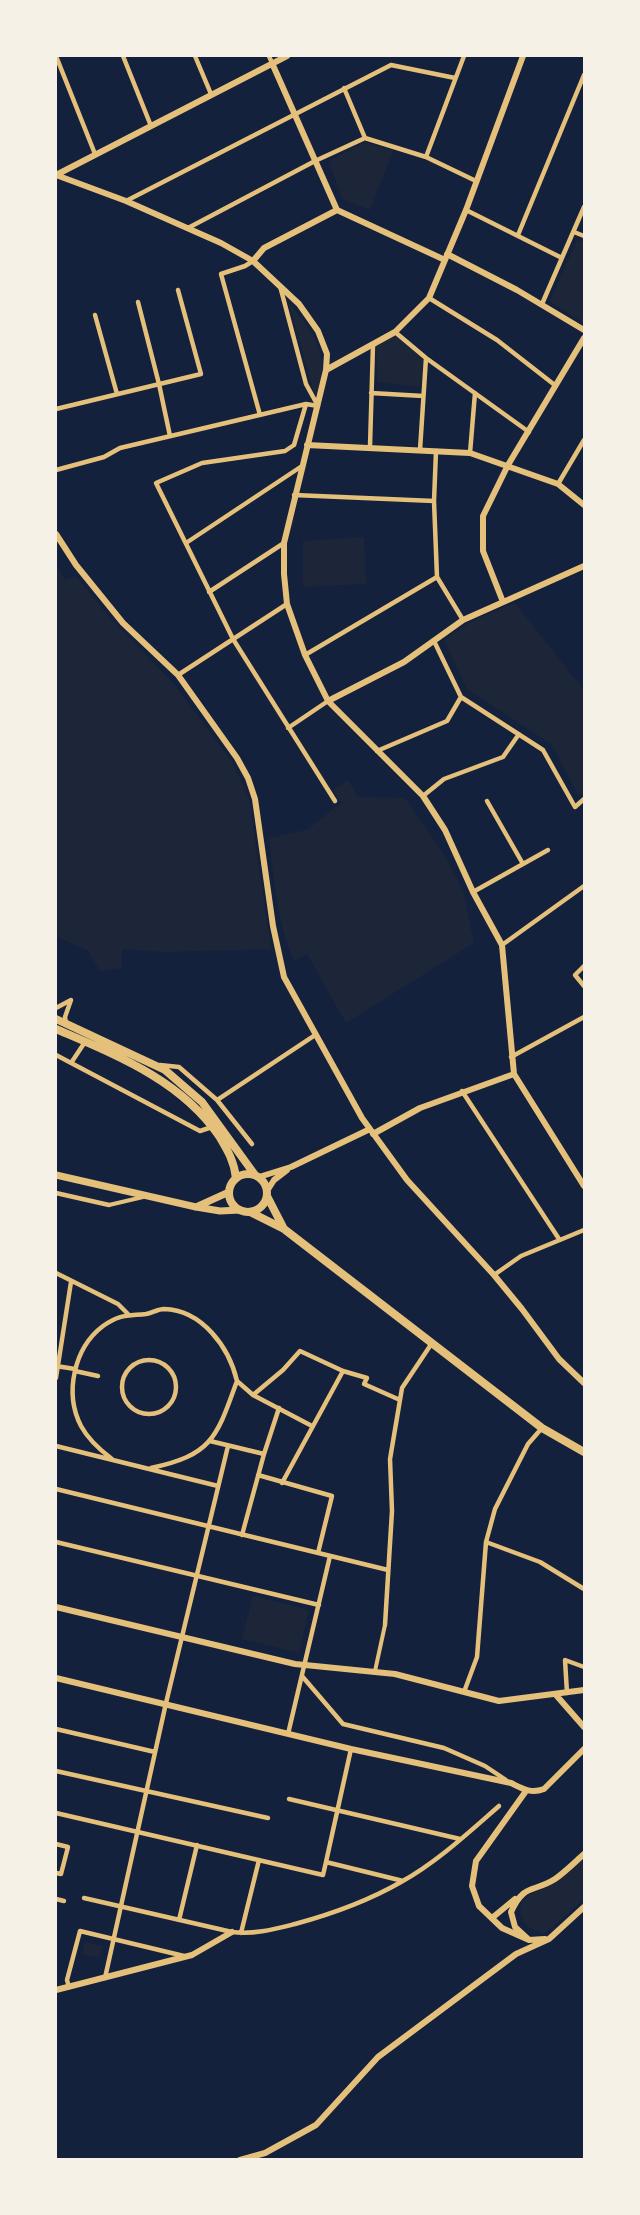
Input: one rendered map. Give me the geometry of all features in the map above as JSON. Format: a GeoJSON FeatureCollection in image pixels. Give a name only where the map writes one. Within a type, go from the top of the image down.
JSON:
{"type":"FeatureCollection","features":[{"type":"Feature","properties":{"kind":"highway"},"geometry":{"type":"LineString","coordinates":[[56,1018],[154,1064],[178,1080],[202,1102],[257,1176]]}},
{"type":"Feature","properties":{"kind":"highway"},"geometry":{"type":"LineString","coordinates":[[56,1029],[138,1067],[177,1092],[196,1108],[212,1127],[231,1156],[236,1178]]}},
{"type":"Feature","properties":{"kind":"main road"},"geometry":{"type":"LineString","coordinates":[[196,1207],[229,1192],[236,1178],[245,1174],[257,1176],[266,1186],[267,1194],[284,1229]]}},
{"type":"Feature","properties":{"kind":"main road"},"geometry":{"type":"LineString","coordinates":[[56,1175],[196,1207],[250,1212],[284,1229],[542,1428],[585,1452]]}},
{"type":"Feature","properties":{"kind":"main road"},"geometry":{"type":"LineString","coordinates":[[229,1192],[232,1203],[240,1210]]}},
{"type":"Feature","properties":{"kind":"main road"},"geometry":{"type":"LineString","coordinates":[[250,1212],[261,1207],[267,1194]]}},
{"type":"Feature","properties":{"kind":"street"},"geometry":{"type":"LineString","coordinates":[[56,56],[95,154]]}},
{"type":"Feature","properties":{"kind":"street"},"geometry":{"type":"LineString","coordinates":[[123,56],[151,126]]}},
{"type":"Feature","properties":{"kind":"street"},"geometry":{"type":"LineString","coordinates":[[195,56],[211,94]]}},
{"type":"Feature","properties":{"kind":"street"},"geometry":{"type":"LineString","coordinates":[[269,56],[337,210],[446,257],[542,304],[585,330]]}},
{"type":"Feature","properties":{"kind":"street"},"geometry":{"type":"LineString","coordinates":[[56,175],[287,56]]}},
{"type":"Feature","properties":{"kind":"street"},"geometry":{"type":"LineString","coordinates":[[426,157],[464,56]]}},
{"type":"Feature","properties":{"kind":"street"},"geometry":{"type":"LineString","coordinates":[[326,370],[395,332],[429,298],[466,210],[523,56]]}},
{"type":"Feature","properties":{"kind":"street"},"geometry":{"type":"LineString","coordinates":[[126,201],[391,66],[455,78]]}},
{"type":"Feature","properties":{"kind":"street"},"geometry":{"type":"LineString","coordinates":[[518,236],[585,75]]}},
{"type":"Feature","properties":{"kind":"street"},"geometry":{"type":"LineString","coordinates":[[344,88],[365,138]]}},
{"type":"Feature","properties":{"kind":"street"},"geometry":{"type":"LineString","coordinates":[[188,228],[365,138],[426,157],[476,181]]}},
{"type":"Feature","properties":{"kind":"street"},"geometry":{"type":"LineString","coordinates":[[56,175],[126,201],[188,228],[253,261],[299,304],[318,331],[327,354],[326,370],[284,543],[287,604],[305,655],[328,701],[423,796],[445,830],[473,892],[502,945],[514,1074],[585,1186]]}},
{"type":"Feature","properties":{"kind":"street"},"geometry":{"type":"LineString","coordinates":[[542,304],[585,207]]}},
{"type":"Feature","properties":{"kind":"street"},"geometry":{"type":"LineString","coordinates":[[260,415],[221,274],[245,266],[253,261],[264,248],[337,210]]}},
{"type":"Feature","properties":{"kind":"street"},"geometry":{"type":"LineString","coordinates":[[466,210],[562,258]]}},
{"type":"Feature","properties":{"kind":"street"},"geometry":{"type":"LineString","coordinates":[[574,231],[585,236]]}},
{"type":"Feature","properties":{"kind":"street"},"geometry":{"type":"LineString","coordinates":[[279,286],[306,384],[318,406]]}},
{"type":"Feature","properties":{"kind":"street"},"geometry":{"type":"LineString","coordinates":[[56,410],[201,374],[178,290]]}},
{"type":"Feature","properties":{"kind":"street"},"geometry":{"type":"LineString","coordinates":[[429,298],[496,340],[556,386]]}},
{"type":"Feature","properties":{"kind":"street"},"geometry":{"type":"LineString","coordinates":[[138,302],[170,436]]}},
{"type":"Feature","properties":{"kind":"street"},"geometry":{"type":"LineString","coordinates":[[95,315],[117,394]]}},
{"type":"Feature","properties":{"kind":"street"},"geometry":{"type":"LineString","coordinates":[[395,332],[426,358],[529,432]]}},
{"type":"Feature","properties":{"kind":"street"},"geometry":{"type":"LineString","coordinates":[[503,602],[483,551],[483,516],[508,465],[585,338]]}},
{"type":"Feature","properties":{"kind":"street"},"geometry":{"type":"LineString","coordinates":[[370,447],[373,345]]}},
{"type":"Feature","properties":{"kind":"street"},"geometry":{"type":"LineString","coordinates":[[420,450],[426,358]]}},
{"type":"Feature","properties":{"kind":"street"},"geometry":{"type":"LineString","coordinates":[[371,393],[423,396]]}},
{"type":"Feature","properties":{"kind":"street"},"geometry":{"type":"LineString","coordinates":[[470,453],[475,393]]}},
{"type":"Feature","properties":{"kind":"street"},"geometry":{"type":"LineString","coordinates":[[56,470],[104,457],[120,448],[306,404],[318,406]]}},
{"type":"Feature","properties":{"kind":"street"},"geometry":{"type":"LineString","coordinates":[[306,404],[294,446],[285,451],[202,463],[156,483],[233,639],[335,801]]}},
{"type":"Feature","properties":{"kind":"street"},"geometry":{"type":"LineString","coordinates":[[558,484],[585,440]]}},
{"type":"Feature","properties":{"kind":"street"},"geometry":{"type":"LineString","coordinates":[[307,445],[470,453],[558,484],[585,505]]}},
{"type":"Feature","properties":{"kind":"street"},"geometry":{"type":"LineString","coordinates":[[436,451],[434,501],[437,577],[463,620]]}},
{"type":"Feature","properties":{"kind":"street"},"geometry":{"type":"LineString","coordinates":[[186,543],[302,466]]}},
{"type":"Feature","properties":{"kind":"street"},"geometry":{"type":"LineString","coordinates":[[294,495],[434,501]]}},
{"type":"Feature","properties":{"kind":"street"},"geometry":{"type":"LineString","coordinates":[[56,534],[76,565],[123,623],[178,675],[237,758],[248,778],[255,799],[273,926],[284,977],[372,1132],[407,1180],[494,1275],[559,1359],[585,1383]]}},
{"type":"Feature","properties":{"kind":"street"},"geometry":{"type":"LineString","coordinates":[[209,592],[284,543]]}},
{"type":"Feature","properties":{"kind":"street"},"geometry":{"type":"LineString","coordinates":[[288,728],[328,701],[404,662],[463,620],[585,566]]}},
{"type":"Feature","properties":{"kind":"street"},"geometry":{"type":"LineString","coordinates":[[305,655],[437,577]]}},
{"type":"Feature","properties":{"kind":"street"},"geometry":{"type":"LineString","coordinates":[[178,675],[287,604]]}},
{"type":"Feature","properties":{"kind":"street"},"geometry":{"type":"LineString","coordinates":[[434,641],[461,697],[543,750],[574,807],[585,799]]}},
{"type":"Feature","properties":{"kind":"street"},"geometry":{"type":"LineString","coordinates":[[377,751],[447,722],[461,697]]}},
{"type":"Feature","properties":{"kind":"street"},"geometry":{"type":"LineString","coordinates":[[423,796],[444,779],[503,757],[519,734]]}},
{"type":"Feature","properties":{"kind":"street"},"geometry":{"type":"LineString","coordinates":[[487,801],[523,864]]}},
{"type":"Feature","properties":{"kind":"street"},"geometry":{"type":"LineString","coordinates":[[473,892],[548,850]]}},
{"type":"Feature","properties":{"kind":"street"},"geometry":{"type":"LineString","coordinates":[[502,945],[585,886]]}},
{"type":"Feature","properties":{"kind":"street"},"geometry":{"type":"LineString","coordinates":[[585,966],[575,975],[585,986]]}},
{"type":"Feature","properties":{"kind":"street"},"geometry":{"type":"LineString","coordinates":[[56,1008],[71,1000],[65,1017],[66,1023]]}},
{"type":"Feature","properties":{"kind":"street"},"geometry":{"type":"LineString","coordinates":[[511,1057],[585,1017]]}},
{"type":"Feature","properties":{"kind":"street"},"geometry":{"type":"LineString","coordinates":[[217,1100],[315,1035]]}},
{"type":"Feature","properties":{"kind":"street"},"geometry":{"type":"LineString","coordinates":[[71,1063],[85,1042]]}},
{"type":"Feature","properties":{"kind":"street"},"geometry":{"type":"LineString","coordinates":[[56,1055],[200,1131],[212,1127]]}},
{"type":"Feature","properties":{"kind":"street"},"geometry":{"type":"LineString","coordinates":[[138,1067],[154,1064],[178,1067],[217,1100],[252,1144]]}},
{"type":"Feature","properties":{"kind":"street"},"geometry":{"type":"LineString","coordinates":[[257,1176],[291,1167],[372,1132],[420,1108],[514,1074]]}},
{"type":"Feature","properties":{"kind":"street"},"geometry":{"type":"LineString","coordinates":[[462,1091],[559,1239]]}},
{"type":"Feature","properties":{"kind":"street"},"geometry":{"type":"LineString","coordinates":[[267,1194],[274,1180],[291,1167]]}},
{"type":"Feature","properties":{"kind":"street"},"geometry":{"type":"LineString","coordinates":[[56,1193],[109,1205],[146,1196]]}},
{"type":"Feature","properties":{"kind":"street"},"geometry":{"type":"LineString","coordinates":[[494,1275],[521,1256],[585,1230]]}},
{"type":"Feature","properties":{"kind":"street"},"geometry":{"type":"LineString","coordinates":[[56,1273],[118,1304],[128,1314]]}},
{"type":"Feature","properties":{"kind":"street"},"geometry":{"type":"LineString","coordinates":[[56,1378],[56,1366],[72,1282]]}},
{"type":"Feature","properties":{"kind":"street"},"geometry":{"type":"LineString","coordinates":[[112,1459],[92,1441],[78,1419],[73,1394],[75,1370],[86,1345],[97,1331],[111,1321],[128,1314],[166,1309],[200,1323],[223,1345],[232,1362],[237,1381],[222,1424],[210,1441],[183,1458],[150,1468]]}},
{"type":"Feature","properties":{"kind":"street"},"geometry":{"type":"LineString","coordinates":[[375,1671],[385,1625],[392,1511],[390,1459],[402,1388],[432,1343]]}},
{"type":"Feature","properties":{"kind":"street"},"geometry":{"type":"LineString","coordinates":[[253,1395],[284,1370],[300,1351],[343,1371],[367,1378],[364,1384],[400,1400]]}},
{"type":"Feature","properties":{"kind":"street"},"geometry":{"type":"LineString","coordinates":[[145,1360],[155,1360],[167,1366],[173,1374],[176,1392],[171,1403],[162,1411],[143,1413],[127,1401],[123,1394],[121,1381],[134,1364],[145,1360]]}},
{"type":"Feature","properties":{"kind":"street"},"geometry":{"type":"LineString","coordinates":[[56,1366],[98,1376]]}},
{"type":"Feature","properties":{"kind":"street"},"geometry":{"type":"LineString","coordinates":[[282,1482],[343,1371]]}},
{"type":"Feature","properties":{"kind":"street"},"geometry":{"type":"LineString","coordinates":[[237,1381],[253,1395],[312,1426]]}},
{"type":"Feature","properties":{"kind":"street"},"geometry":{"type":"LineString","coordinates":[[242,1535],[279,1408]]}},
{"type":"Feature","properties":{"kind":"street"},"geometry":{"type":"LineString","coordinates":[[464,1692],[477,1657],[486,1542],[495,1509],[528,1444],[542,1428]]}},
{"type":"Feature","properties":{"kind":"street"},"geometry":{"type":"LineString","coordinates":[[210,1441],[264,1454]]}},
{"type":"Feature","properties":{"kind":"street"},"geometry":{"type":"LineString","coordinates":[[56,1446],[218,1486]]}},
{"type":"Feature","properties":{"kind":"street"},"geometry":{"type":"LineString","coordinates":[[105,1978],[166,1703],[228,1446]]}},
{"type":"Feature","properties":{"kind":"street"},"geometry":{"type":"LineString","coordinates":[[258,1475],[332,1496],[318,1553]]}},
{"type":"Feature","properties":{"kind":"street"},"geometry":{"type":"LineString","coordinates":[[56,1489],[387,1570]]}},
{"type":"Feature","properties":{"kind":"street"},"geometry":{"type":"LineString","coordinates":[[56,1542],[319,1605]]}},
{"type":"Feature","properties":{"kind":"street"},"geometry":{"type":"LineString","coordinates":[[486,1542],[540,1562],[585,1589]]}},
{"type":"Feature","properties":{"kind":"street"},"geometry":{"type":"LineString","coordinates":[[288,1734],[330,1556]]}},
{"type":"Feature","properties":{"kind":"street"},"geometry":{"type":"LineString","coordinates":[[56,1606],[304,1665],[395,1674],[499,1701],[585,1690]]}},
{"type":"Feature","properties":{"kind":"street"},"geometry":{"type":"LineString","coordinates":[[567,1693],[565,1660],[585,1667]]}},
{"type":"Feature","properties":{"kind":"street"},"geometry":{"type":"LineString","coordinates":[[302,1676],[343,1724],[444,1748],[486,1766],[526,1791],[535,1792],[544,1789],[585,1749]]}},
{"type":"Feature","properties":{"kind":"street"},"geometry":{"type":"LineString","coordinates":[[56,1678],[351,1749],[511,1783]]}},
{"type":"Feature","properties":{"kind":"street"},"geometry":{"type":"LineString","coordinates":[[556,1695],[585,1727]]}},
{"type":"Feature","properties":{"kind":"street"},"geometry":{"type":"LineString","coordinates":[[56,1729],[155,1752]]}},
{"type":"Feature","properties":{"kind":"street"},"geometry":{"type":"LineString","coordinates":[[56,1813],[322,1875],[351,1749]]}},
{"type":"Feature","properties":{"kind":"street"},"geometry":{"type":"LineString","coordinates":[[56,1771],[268,1818]]}},
{"type":"Feature","properties":{"kind":"street"},"geometry":{"type":"LineString","coordinates":[[526,1791],[476,1861],[472,1886],[479,1906],[502,1928],[529,1940],[549,1939]]}},
{"type":"Feature","properties":{"kind":"street"},"geometry":{"type":"LineString","coordinates":[[289,1799],[460,1839]]}},
{"type":"Feature","properties":{"kind":"street"},"geometry":{"type":"LineString","coordinates":[[84,1898],[242,1934],[277,1928],[327,1916],[371,1898],[403,1881],[460,1839],[499,1806]]}},
{"type":"Feature","properties":{"kind":"street"},"geometry":{"type":"LineString","coordinates":[[56,1845],[68,1847],[58,1873]]}},
{"type":"Feature","properties":{"kind":"street"},"geometry":{"type":"LineString","coordinates":[[179,1920],[197,1845]]}},
{"type":"Feature","properties":{"kind":"street"},"geometry":{"type":"LineString","coordinates":[[492,1918],[532,1887],[554,1880],[585,1854]]}},
{"type":"Feature","properties":{"kind":"street"},"geometry":{"type":"LineString","coordinates":[[242,1934],[259,1860]]}},
{"type":"Feature","properties":{"kind":"street"},"geometry":{"type":"LineString","coordinates":[[326,1862],[403,1881]]}},
{"type":"Feature","properties":{"kind":"street"},"geometry":{"type":"LineString","coordinates":[[518,1897],[511,1912],[515,1927],[529,1940]]}},
{"type":"Feature","properties":{"kind":"street"},"geometry":{"type":"LineString","coordinates":[[56,1899],[64,1901]]}},
{"type":"Feature","properties":{"kind":"street"},"geometry":{"type":"LineString","coordinates":[[240,2160],[265,2153],[316,2125],[378,2057],[516,1954],[549,1939],[585,1906]]}},
{"type":"Feature","properties":{"kind":"street"},"geometry":{"type":"LineString","coordinates":[[69,1987],[67,1980],[80,1931],[184,1956]]}},
{"type":"Feature","properties":{"kind":"street"},"geometry":{"type":"LineString","coordinates":[[56,1990],[192,1954],[232,1932]]}},
{"type":"Feature","properties":{"kind":"shaded area"},"geometry":{"type":"Polygon","coordinates":[[[365,142],[393,151],[370,210],[342,199],[329,161],[365,142]]]}},
{"type":"Feature","properties":{"kind":"shaded area"},"geometry":{"type":"Polygon","coordinates":[[[577,240],[584,243],[584,323],[550,301],[577,240]]]}},
{"type":"Feature","properties":{"kind":"shaded area"},"geometry":{"type":"Polygon","coordinates":[[[288,302],[305,323],[318,345],[322,369],[315,396],[288,302]]]}},
{"type":"Feature","properties":{"kind":"shaded area"},"geometry":{"type":"Polygon","coordinates":[[[393,334],[424,358],[420,387],[377,382],[376,344],[393,334]]]}},
{"type":"Feature","properties":{"kind":"shaded area"},"geometry":{"type":"Polygon","coordinates":[[[364,537],[366,584],[303,587],[303,541],[364,537]]]}},
{"type":"Feature","properties":{"kind":"shaded area"},"geometry":{"type":"Polygon","coordinates":[[[59,568],[65,580],[76,576],[109,617],[173,683],[232,762],[249,798],[271,949],[163,952],[122,949],[122,968],[100,971],[88,951],[56,936],[56,570],[59,568]]]}},
{"type":"Feature","properties":{"kind":"shaded area"},"geometry":{"type":"Polygon","coordinates":[[[515,603],[584,690],[584,792],[579,796],[551,744],[467,689],[444,640],[472,621],[515,603]]]}},
{"type":"Feature","properties":{"kind":"shaded area"},"geometry":{"type":"Polygon","coordinates":[[[348,780],[358,797],[405,798],[445,856],[463,891],[474,943],[346,1023],[307,954],[294,961],[280,916],[269,838],[307,830],[341,803],[333,790],[348,780]]]}},
{"type":"Feature","properties":{"kind":"shaded area"},"geometry":{"type":"Polygon","coordinates":[[[253,1596],[309,1610],[299,1653],[242,1639],[253,1596]]]}},
{"type":"Feature","properties":{"kind":"shaded area"},"geometry":{"type":"Polygon","coordinates":[[[584,1857],[584,1899],[544,1933],[528,1926],[522,1918],[520,1909],[524,1898],[552,1884],[584,1857]]]}},
{"type":"Feature","properties":{"kind":"shaded area"},"geometry":{"type":"Polygon","coordinates":[[[85,1942],[102,1946],[99,1958],[82,1954],[85,1942]]]}}]}
